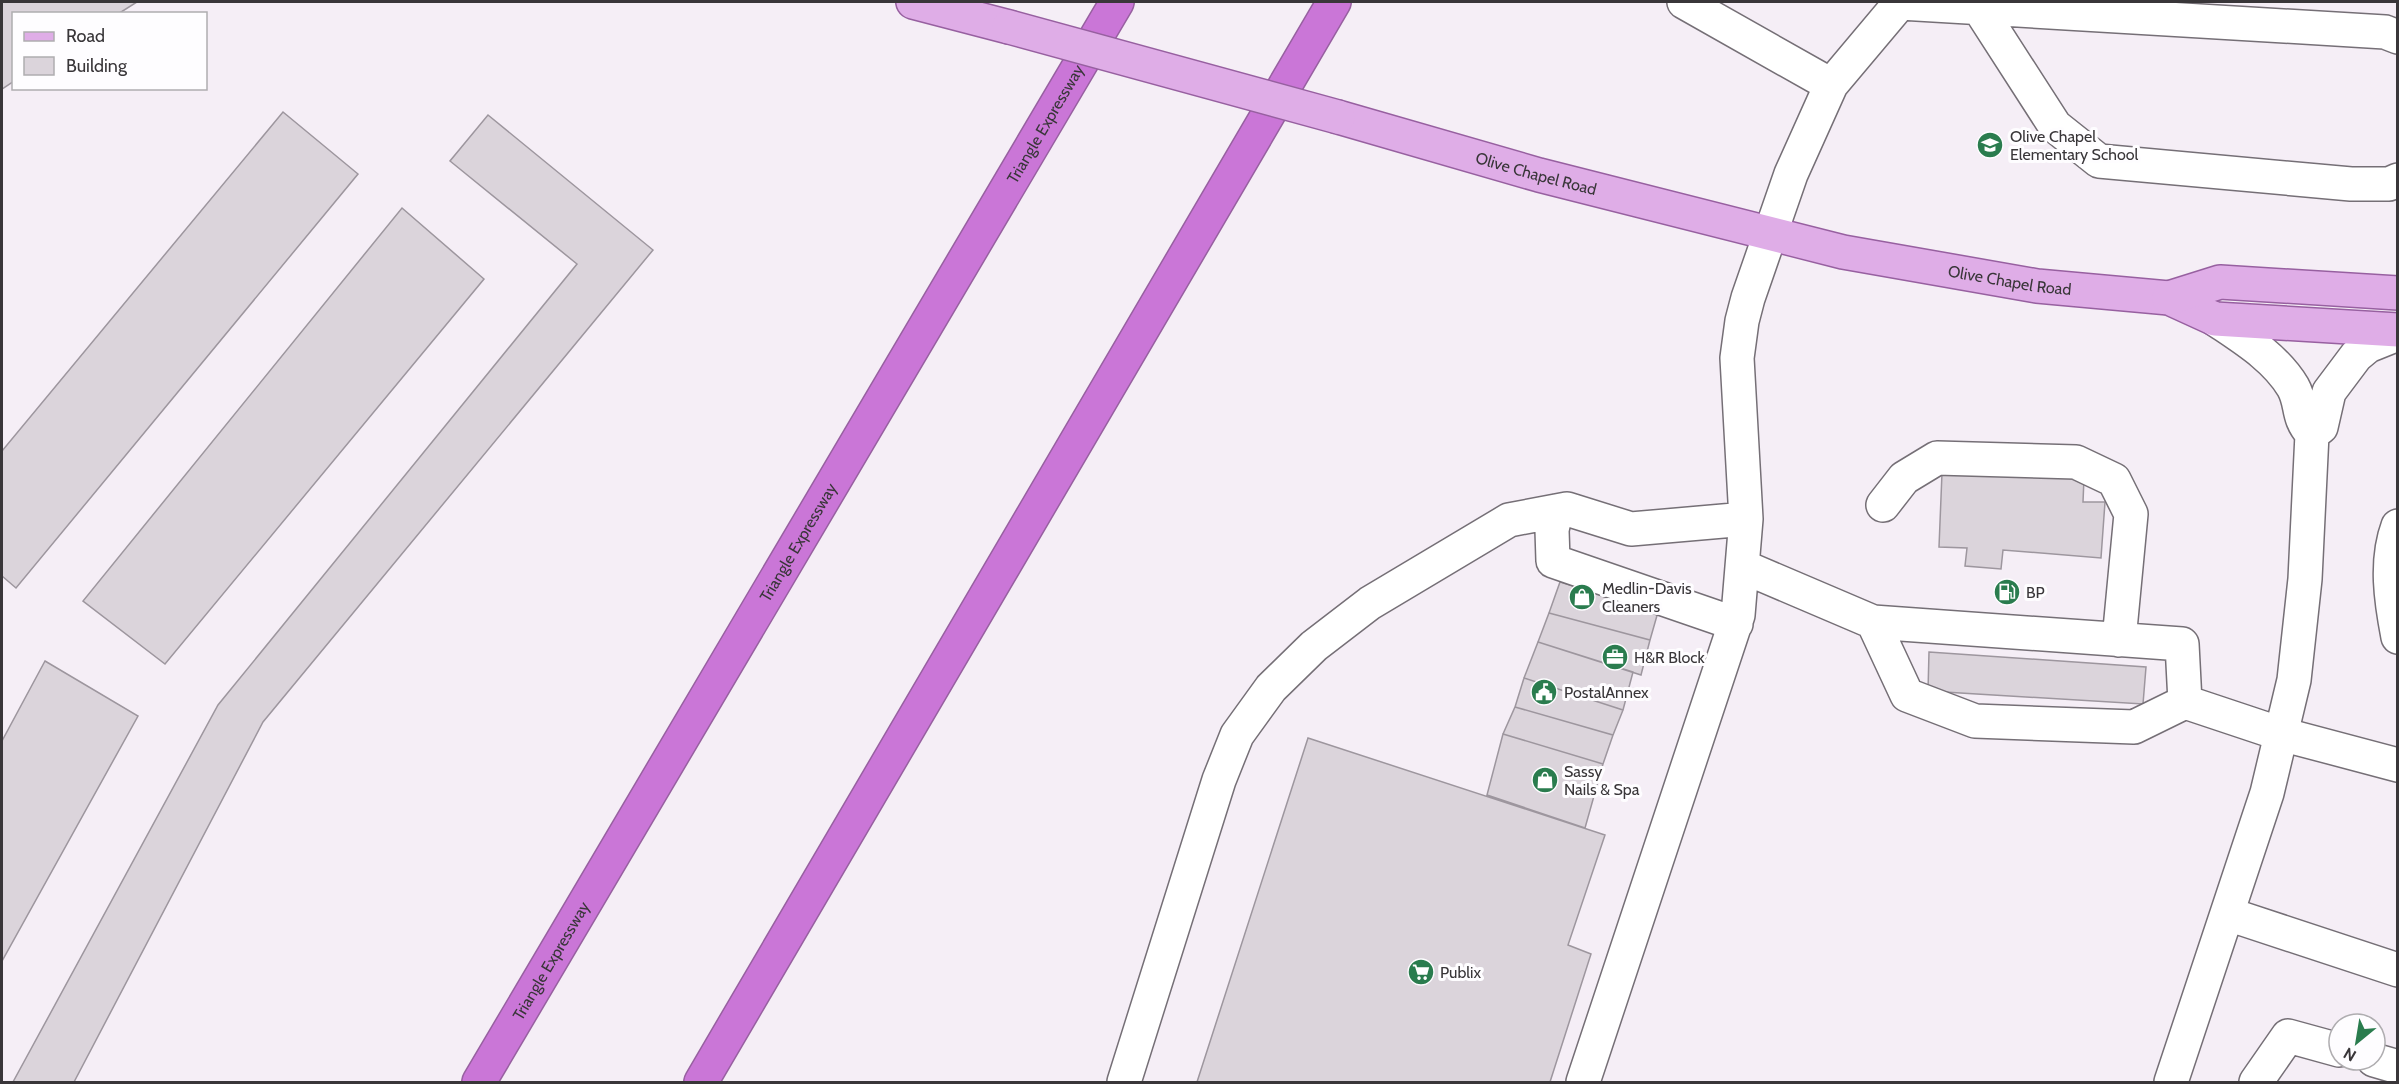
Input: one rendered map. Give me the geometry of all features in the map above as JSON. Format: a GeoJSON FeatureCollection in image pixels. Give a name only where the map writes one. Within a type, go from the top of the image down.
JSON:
{"type":"FeatureCollection","features":[{"type":"Feature","properties":{"kind":"highway","name":"Triangle Expressway"},"geometry":{"type":"LineString","coordinates":[[479,1083],[1117,2]]}},
{"type":"Feature","properties":{"kind":"highway"},"geometry":{"type":"LineString","coordinates":[[700,1083],[1334,2]]}},
{"type":"Feature","properties":{"kind":"main road","name":"Olive Chapel Road"},"geometry":{"type":"LineString","coordinates":[[913,2],[1338,117],[1539,175],[1843,252],[2037,286],[2169,298],[2215,319],[2397,332]]}},
{"type":"Feature","properties":{"kind":"main road","name":"Olive Chapel Road"},"geometry":{"type":"LineString","coordinates":[[2169,298],[2220,282],[2397,293]]}},
{"type":"Feature","properties":{"kind":"lane"},"geometry":{"type":"LineString","coordinates":[[1684,2],[1831,85]]}},
{"type":"Feature","properties":{"kind":"lane"},"geometry":{"type":"LineString","coordinates":[[1583,1083],[1736,624],[1744,567],[1746,519],[1737,358],[1746,306],[1791,174],[1831,85],[1878,12],[1900,3],[2385,32],[2397,37]]}},
{"type":"Feature","properties":{"kind":"lane"},"geometry":{"type":"LineString","coordinates":[[1978,8],[2055,126],[2099,161],[2351,184],[2389,184],[2397,180]]}},
{"type":"Feature","properties":{"kind":"lane"},"geometry":{"type":"LineString","coordinates":[[2171,1083],[2267,793],[2294,680],[2305,579],[2312,434],[2301,422],[2294,389],[2287,378],[2258,349],[2215,319]]}},
{"type":"Feature","properties":{"kind":"lane"},"geometry":{"type":"LineString","coordinates":[[2312,434],[2321,427],[2329,392],[2356,356],[2368,346],[2397,332]]}},
{"type":"Feature","properties":{"kind":"lane"},"geometry":{"type":"LineString","coordinates":[[1883,505],[1904,478],[1937,458],[2076,462],[2114,480],[2131,514],[2119,640]]}},
{"type":"Feature","properties":{"kind":"lane"},"geometry":{"type":"LineString","coordinates":[[1124,1083],[1219,780],[1237,735],[1271,688],[1314,646],[1380,597],[1509,520],[1567,509],[1631,529],[1746,519]]}},
{"type":"Feature","properties":{"kind":"lane"},"geometry":{"type":"LineString","coordinates":[[1556,511],[1552,530],[1553,561],[1736,624]]}},
{"type":"Feature","properties":{"kind":"lane"},"geometry":{"type":"LineString","coordinates":[[2397,526],[2393,537],[2390,595],[2397,637]]}},
{"type":"Feature","properties":{"kind":"lane"},"geometry":{"type":"LineString","coordinates":[[1744,567],[1873,622],[2182,644],[2185,702]]}},
{"type":"Feature","properties":{"kind":"lane"},"geometry":{"type":"LineString","coordinates":[[1873,622],[1907,695],[1975,721],[2134,727],[2185,702],[2281,734],[2397,765]]}},
{"type":"Feature","properties":{"kind":"lane"},"geometry":{"type":"LineString","coordinates":[[2228,914],[2397,970]]}},
{"type":"Feature","properties":{"kind":"lane"},"geometry":{"type":"LineString","coordinates":[[2256,1083],[2288,1036],[2327,1047]]}},
{"type":"Feature","properties":{"kind":"building"},"geometry":{"type":"Polygon","coordinates":[[[2,2],[137,2],[121,12],[12,12],[12,82],[2,89],[2,2]]]}},
{"type":"Feature","properties":{"kind":"building"},"geometry":{"type":"Polygon","coordinates":[[[283,112],[358,174],[16,588],[2,576],[2,451],[283,112]]]}},
{"type":"Feature","properties":{"kind":"building"},"geometry":{"type":"Polygon","coordinates":[[[488,115],[653,250],[263,722],[74,1082],[13,1082],[218,705],[577,264],[450,161],[488,115]]]}},
{"type":"Feature","properties":{"kind":"building"},"geometry":{"type":"Polygon","coordinates":[[[402,208],[484,279],[165,664],[83,601],[402,208]]]}},
{"type":"Feature","properties":{"kind":"building"},"geometry":{"type":"Polygon","coordinates":[[[1942,473],[2084,478],[2083,502],[2105,502],[2101,558],[2003,550],[2001,569],[1965,566],[1967,548],[1939,547],[1942,473]]]}},
{"type":"Feature","properties":{"kind":"building","name":"Medlin-Davis Cleaners"},"geometry":{"type":"Polygon","coordinates":[[[1560,582],[1658,612],[1650,640],[1549,613],[1560,582]]]}},
{"type":"Feature","properties":{"kind":"building","name":"H&R Block"},"geometry":{"type":"Polygon","coordinates":[[[1549,613],[1650,640],[1641,675],[1538,642],[1549,613]]]}},
{"type":"Feature","properties":{"kind":"building"},"geometry":{"type":"Polygon","coordinates":[[[1538,642],[1633,672],[1623,710],[1524,678],[1538,642]]]}},
{"type":"Feature","properties":{"kind":"building"},"geometry":{"type":"Polygon","coordinates":[[[1929,652],[2146,667],[2143,704],[1928,691],[1929,652]]]}},
{"type":"Feature","properties":{"kind":"building"},"geometry":{"type":"Polygon","coordinates":[[[45,661],[138,716],[2,961],[2,741],[45,661]]]}},
{"type":"Feature","properties":{"kind":"building","name":"PostalAnnex"},"geometry":{"type":"Polygon","coordinates":[[[1524,678],[1623,710],[1613,735],[1515,707],[1524,678]]]}},
{"type":"Feature","properties":{"kind":"building"},"geometry":{"type":"Polygon","coordinates":[[[1515,707],[1613,735],[1603,764],[1503,734],[1515,707]]]}},
{"type":"Feature","properties":{"kind":"building","name":"Sassy Nails & Spa"},"geometry":{"type":"Polygon","coordinates":[[[1503,734],[1603,764],[1585,828],[1487,795],[1503,734]]]}},
{"type":"Feature","properties":{"kind":"building"},"geometry":{"type":"Polygon","coordinates":[[[1308,738],[1605,835],[1568,945],[1591,954],[1550,1082],[1197,1082],[1308,738]]]}},
{"type":"Feature","properties":{"kind":"place","name":"Olive Chapel Elementary School"},"geometry":{"type":"Point","coordinates":[1990,145]}},
{"type":"Feature","properties":{"kind":"place","name":"BP"},"geometry":{"type":"Point","coordinates":[2007,592]}},
{"type":"Feature","properties":{"kind":"place","name":"Medlin-Davis Cleaners"},"geometry":{"type":"Point","coordinates":[1582,597]}},
{"type":"Feature","properties":{"kind":"place","name":"H&R Block"},"geometry":{"type":"Point","coordinates":[1615,657]}},
{"type":"Feature","properties":{"kind":"place","name":"PostalAnnex"},"geometry":{"type":"Point","coordinates":[1544,692]}},
{"type":"Feature","properties":{"kind":"place","name":"Sassy Nails & Spa"},"geometry":{"type":"Point","coordinates":[1545,780]}},
{"type":"Feature","properties":{"kind":"place","name":"Publix"},"geometry":{"type":"Point","coordinates":[1421,972]}}]}
